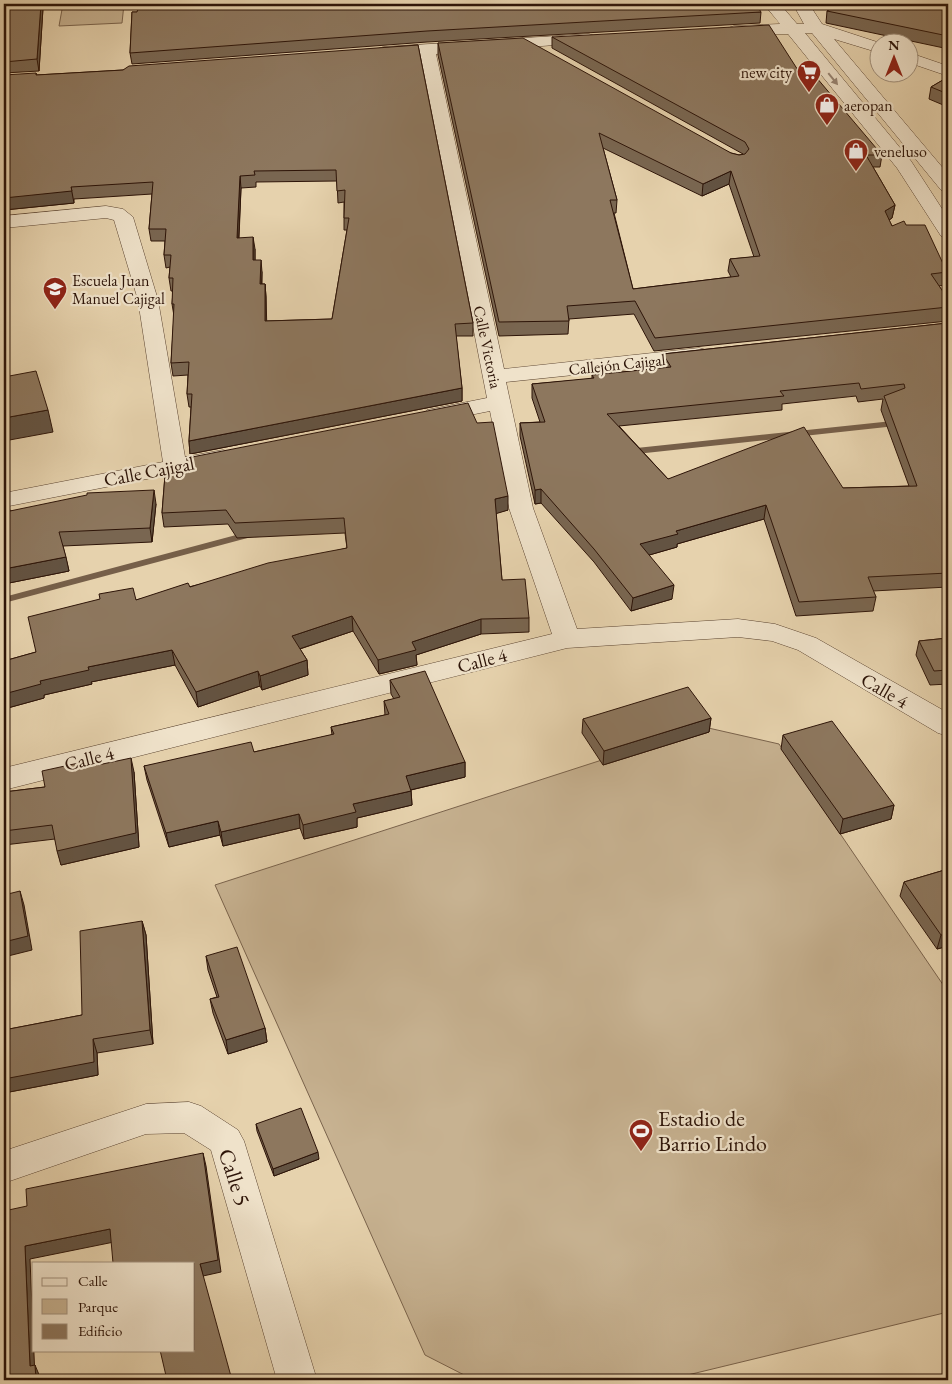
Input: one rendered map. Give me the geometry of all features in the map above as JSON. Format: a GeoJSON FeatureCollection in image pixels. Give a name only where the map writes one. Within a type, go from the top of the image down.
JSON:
{"type":"FeatureCollection","features":[{"type":"Feature","properties":{"kind":"street"},"geometry":{"type":"LineString","coordinates":[[772,4],[904,166],[948,232]]}},
{"type":"Feature","properties":{"kind":"street"},"geometry":{"type":"LineString","coordinates":[[801,4],[808,18],[948,186]]}},
{"type":"Feature","properties":{"kind":"street"},"geometry":{"type":"LineString","coordinates":[[722,32],[817,28],[870,45]]}},
{"type":"Feature","properties":{"kind":"street"},"geometry":{"type":"LineString","coordinates":[[368,54],[604,39]]}},
{"type":"Feature","properties":{"kind":"street"},"geometry":{"type":"LineString","coordinates":[[525,43],[550,57]]}},
{"type":"Feature","properties":{"kind":"street","name":"Calle Victoria"},"geometry":{"type":"LineString","coordinates":[[426,49],[521,508],[567,639]]}},
{"type":"Feature","properties":{"kind":"street"},"geometry":{"type":"LineString","coordinates":[[920,61],[948,71]]}},
{"type":"Feature","properties":{"kind":"street"},"geometry":{"type":"LineString","coordinates":[[4,222],[106,212],[116,213],[123,217],[148,300],[175,466]]}},
{"type":"Feature","properties":{"kind":"street","name":"Callejón Cajigal"},"geometry":{"type":"LineString","coordinates":[[494,377],[721,352]]}},
{"type":"Feature","properties":{"kind":"street"},"geometry":{"type":"LineString","coordinates":[[414,419],[499,402]]}},
{"type":"Feature","properties":{"kind":"street","name":"Calle Cajigal"},"geometry":{"type":"LineString","coordinates":[[4,500],[242,453]]}},
{"type":"Feature","properties":{"kind":"street","name":"Calle 4"},"geometry":{"type":"LineString","coordinates":[[4,779],[567,639],[738,628],[775,633],[806,644],[948,726]]}},
{"type":"Feature","properties":{"kind":"street","name":"Calle 5"},"geometry":{"type":"LineString","coordinates":[[4,1167],[146,1119],[189,1117],[226,1141],[296,1380]]}},
{"type":"Feature","properties":{"kind":"green space"},"geometry":{"type":"Polygon","coordinates":[[[63,4],[124,4],[122,23],[59,26],[63,4]]]}},
{"type":"Feature","properties":{"kind":"green space","name":"Estadio de Barrio Lindo"},"geometry":{"type":"Polygon","coordinates":[[[704,727],[779,744],[948,992],[948,1312],[667,1380],[474,1380],[425,1355],[215,885],[704,727]]]}},
{"type":"Feature","properties":{"kind":"building"},"geometry":{"type":"Polygon","coordinates":[[[4,4],[41,4],[37,59],[4,62],[4,4]]]}},
{"type":"Feature","properties":{"kind":"building"},"geometry":{"type":"Polygon","coordinates":[[[139,4],[756,4],[761,12],[427,31],[130,53],[132,12],[137,12],[139,4]]]}},
{"type":"Feature","properties":{"kind":"building"},"geometry":{"type":"Polygon","coordinates":[[[839,4],[948,4],[948,36],[827,11],[839,4]]]}},
{"type":"Feature","properties":{"kind":"building"},"geometry":{"type":"Polygon","coordinates":[[[769,25],[803,78],[816,77],[882,155],[866,155],[895,205],[885,211],[892,226],[904,221],[906,225],[925,225],[947,272],[931,274],[948,299],[948,307],[655,338],[635,301],[567,306],[569,321],[499,322],[438,43],[523,38],[731,153],[745,154],[749,149],[745,142],[552,37],[769,25]],[[599,133],[617,200],[610,200],[633,289],[739,276],[730,259],[760,256],[731,171],[703,184],[599,133]]]}},
{"type":"Feature","properties":{"kind":"building"},"geometry":{"type":"Polygon","coordinates":[[[418,45],[473,323],[455,324],[462,388],[189,441],[192,394],[187,394],[189,362],[171,363],[174,304],[172,304],[173,278],[169,278],[171,255],[164,255],[166,229],[149,229],[153,182],[71,187],[72,191],[4,198],[4,75],[123,70],[129,66],[418,45]],[[336,170],[254,171],[255,175],[240,176],[237,238],[253,237],[253,260],[261,260],[260,284],[265,284],[265,321],[332,319],[349,218],[344,218],[345,190],[337,191],[336,170]]]}},
{"type":"Feature","properties":{"kind":"building"},"geometry":{"type":"Polygon","coordinates":[[[948,77],[948,94],[931,87],[948,77]]]}},
{"type":"Feature","properties":{"kind":"building"},"geometry":{"type":"Polygon","coordinates":[[[948,323],[948,573],[868,577],[876,597],[799,602],[766,505],[676,531],[678,534],[640,544],[674,585],[633,598],[594,549],[541,489],[535,490],[520,423],[545,422],[532,384],[594,378],[592,375],[671,367],[663,354],[948,323]],[[859,383],[780,391],[784,396],[607,414],[668,479],[804,427],[843,488],[917,486],[884,396],[905,388],[904,384],[861,389],[859,383]]]}},
{"type":"Feature","properties":{"kind":"building"},"geometry":{"type":"Polygon","coordinates":[[[36,371],[48,410],[4,418],[4,377],[36,371]]]}},
{"type":"Feature","properties":{"kind":"building"},"geometry":{"type":"Polygon","coordinates":[[[468,403],[477,423],[493,422],[508,496],[495,499],[502,580],[525,579],[529,618],[481,619],[412,642],[416,650],[378,660],[352,616],[292,636],[307,660],[260,676],[258,671],[196,692],[172,650],[88,667],[89,670],[40,681],[41,684],[4,694],[4,661],[36,652],[28,617],[100,599],[99,594],[133,588],[136,600],[188,583],[190,587],[268,563],[347,548],[344,518],[235,523],[226,510],[162,513],[165,475],[186,474],[187,458],[468,403]]]}},
{"type":"Feature","properties":{"kind":"building"},"geometry":{"type":"Polygon","coordinates":[[[154,490],[150,528],[59,532],[66,557],[4,569],[4,507],[9,506],[10,511],[87,495],[87,493],[154,490]]]}},
{"type":"Feature","properties":{"kind":"building"},"geometry":{"type":"Polygon","coordinates":[[[948,638],[948,670],[934,671],[919,641],[948,638]]]}},
{"type":"Feature","properties":{"kind":"building"},"geometry":{"type":"Polygon","coordinates":[[[425,671],[465,762],[406,776],[411,791],[353,804],[356,812],[303,825],[299,814],[221,832],[218,821],[166,833],[144,766],[251,742],[254,752],[334,734],[331,727],[389,714],[384,701],[400,697],[390,680],[425,671]]]}},
{"type":"Feature","properties":{"kind":"building"},"geometry":{"type":"Polygon","coordinates":[[[688,687],[711,718],[604,751],[583,719],[688,687]]]}},
{"type":"Feature","properties":{"kind":"building"},"geometry":{"type":"Polygon","coordinates":[[[832,721],[894,805],[843,819],[783,735],[832,721]]]}},
{"type":"Feature","properties":{"kind":"building"},"geometry":{"type":"Polygon","coordinates":[[[131,758],[136,833],[57,851],[52,825],[4,831],[4,792],[45,787],[42,771],[97,759],[98,765],[131,758]]]}},
{"type":"Feature","properties":{"kind":"building"},"geometry":{"type":"Polygon","coordinates":[[[948,869],[948,933],[941,935],[904,882],[948,869]]]}},
{"type":"Feature","properties":{"kind":"building"},"geometry":{"type":"Polygon","coordinates":[[[20,891],[28,936],[4,942],[4,895],[20,891]]]}},
{"type":"Feature","properties":{"kind":"building"},"geometry":{"type":"Polygon","coordinates":[[[142,921],[150,1030],[93,1039],[94,1062],[4,1079],[4,1030],[82,1015],[80,931],[142,921]]]}},
{"type":"Feature","properties":{"kind":"building"},"geometry":{"type":"Polygon","coordinates":[[[237,947],[265,1028],[226,1040],[210,999],[219,997],[206,956],[237,947]]]}},
{"type":"Feature","properties":{"kind":"building"},"geometry":{"type":"Polygon","coordinates":[[[301,1108],[318,1152],[273,1169],[256,1124],[301,1108]]]}},
{"type":"Feature","properties":{"kind":"building"},"geometry":{"type":"Polygon","coordinates":[[[203,1153],[218,1260],[200,1264],[232,1380],[167,1380],[160,1352],[195,1352],[195,1262],[113,1262],[110,1229],[25,1246],[30,1366],[35,1365],[36,1380],[4,1380],[4,1211],[27,1206],[26,1189],[203,1153]]]}},
{"type":"Feature","properties":{"kind":"building"},"geometry":{"type":"Polygon","coordinates":[[[247,1376],[248,1380],[233,1380],[247,1376]]]}},
{"type":"Feature","properties":{"kind":"waterway"},"geometry":{"type":"LineString","coordinates":[[627,452],[902,423]]}},
{"type":"Feature","properties":{"kind":"waterway"},"geometry":{"type":"LineString","coordinates":[[4,600],[251,534]]}},
{"type":"Feature","properties":{"kind":"place","name":"new city"},"geometry":{"type":"Point","coordinates":[809,93]}},
{"type":"Feature","properties":{"kind":"place","name":"aeropan"},"geometry":{"type":"Point","coordinates":[827,126]}},
{"type":"Feature","properties":{"kind":"place","name":"veneluso"},"geometry":{"type":"Point","coordinates":[856,172]}},
{"type":"Feature","properties":{"kind":"place","name":"Escuela Juan Manuel Cajigal"},"geometry":{"type":"Point","coordinates":[55,310]}},
{"type":"Feature","properties":{"kind":"place","name":"Estadio de Barrio Lindo"},"geometry":{"type":"Point","coordinates":[641,1152]}}]}
